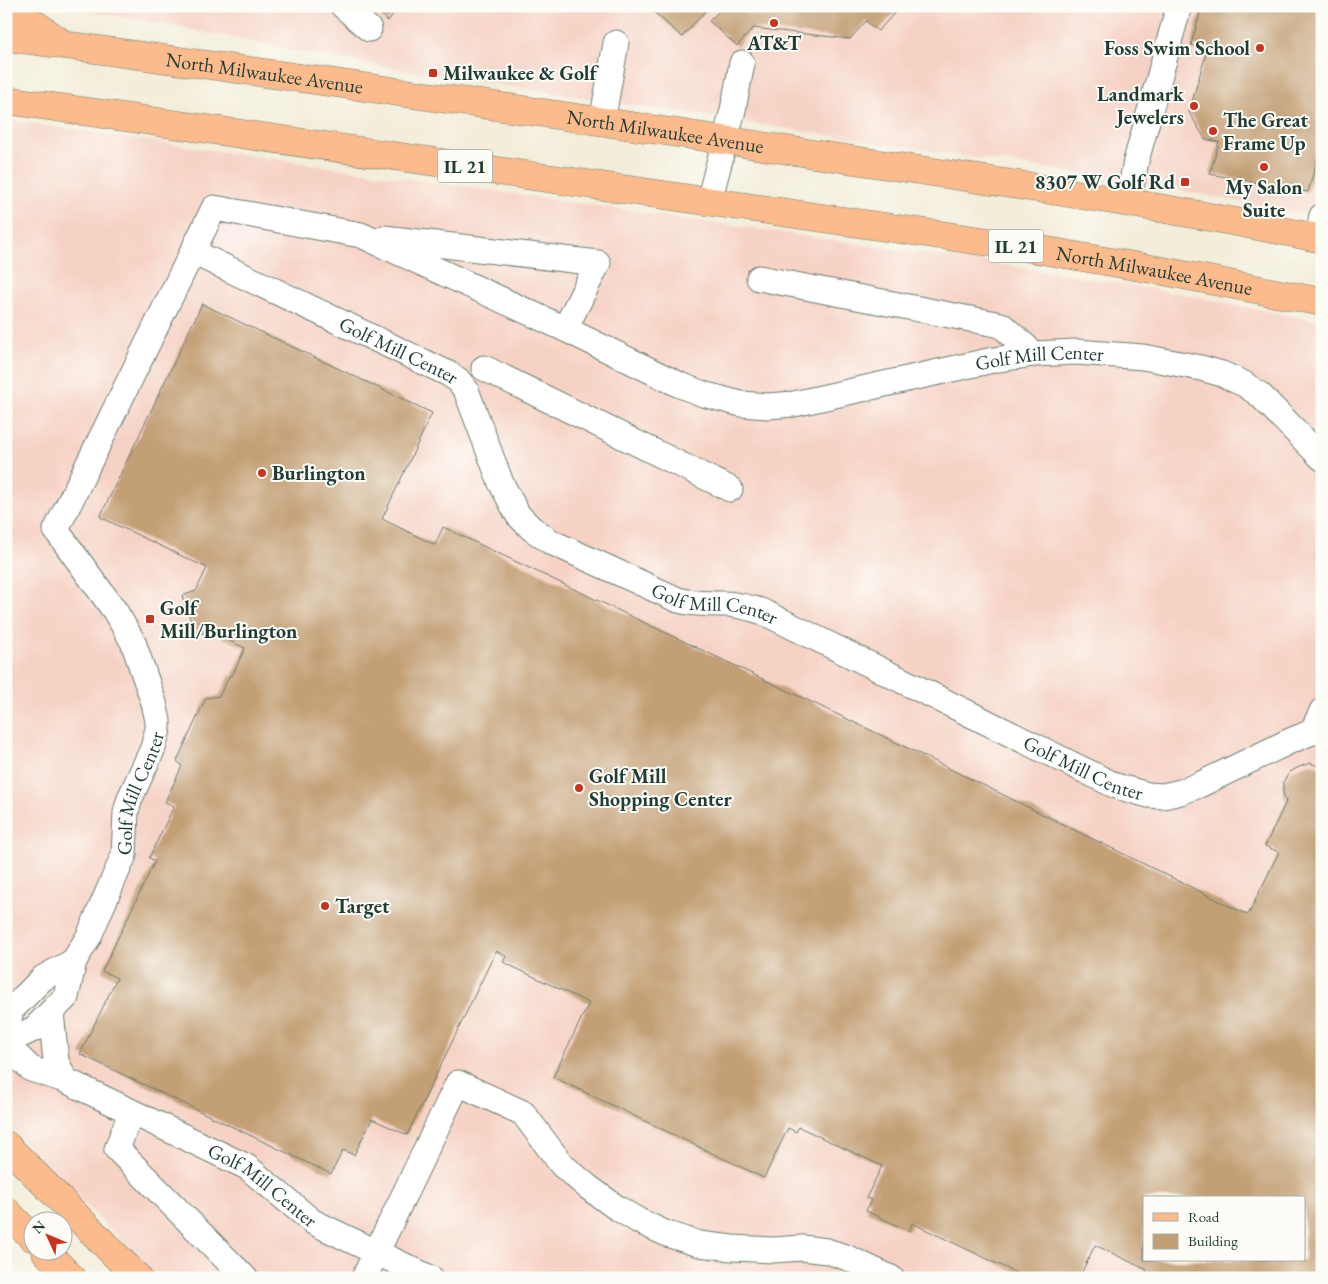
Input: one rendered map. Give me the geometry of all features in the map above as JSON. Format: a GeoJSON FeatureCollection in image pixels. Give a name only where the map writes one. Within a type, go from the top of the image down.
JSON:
{"type":"FeatureCollection","features":[{"type":"Feature","properties":{"kind":"main road"},"geometry":{"type":"LineString","coordinates":[[8,6],[67,45]]}},
{"type":"Feature","properties":{"kind":"main road","name":"North Milwaukee Avenue"},"geometry":{"type":"LineString","coordinates":[[6,37],[724,140],[1320,231]]}},
{"type":"Feature","properties":{"kind":"main road","name":"North Milwaukee Avenue"},"geometry":{"type":"LineString","coordinates":[[6,100],[1030,248],[1322,302]]}},
{"type":"Feature","properties":{"kind":"main road"},"geometry":{"type":"LineString","coordinates":[[6,1145],[138,1278]]}},
{"type":"Feature","properties":{"kind":"main road"},"geometry":{"type":"LineString","coordinates":[[6,1211],[22,1228]]}},
{"type":"Feature","properties":{"kind":"main road"},"geometry":{"type":"LineString","coordinates":[[56,1262],[72,1278]]}},
{"type":"Feature","properties":{"kind":"lane"},"geometry":{"type":"LineString","coordinates":[[343,6],[369,29]]}},
{"type":"Feature","properties":{"kind":"lane"},"geometry":{"type":"LineString","coordinates":[[1128,202],[1136,161],[1179,6]]}},
{"type":"Feature","properties":{"kind":"lane"},"geometry":{"type":"LineString","coordinates":[[602,122],[616,43]]}},
{"type":"Feature","properties":{"kind":"lane"},"geometry":{"type":"LineString","coordinates":[[708,201],[733,110],[742,63]]}},
{"type":"Feature","properties":{"kind":"lane","name":"Golf Mill Center"},"geometry":{"type":"LineString","coordinates":[[430,1278],[313,1222],[247,1167],[65,1080],[31,1069],[6,1044],[34,1029],[66,997],[74,962],[89,936],[124,856],[126,812],[130,798],[157,735],[158,721],[154,703],[133,642],[115,610],[56,530],[214,208],[362,236],[688,388],[741,404],[768,406],[794,404],[993,360],[1034,354],[1076,352],[1143,357],[1201,368],[1222,374],[1244,384],[1260,395],[1322,458]]}},
{"type":"Feature","properties":{"kind":"lane"},"geometry":{"type":"LineString","coordinates":[[362,236],[598,263],[565,329]]}},
{"type":"Feature","properties":{"kind":"lane","name":"Golf Mill Center"},"geometry":{"type":"LineString","coordinates":[[193,252],[458,380],[466,390],[501,483],[518,515],[530,528],[551,542],[678,600],[693,604],[744,606],[760,611],[1116,786],[1148,795],[1163,796],[1199,785],[1318,725]]}},
{"type":"Feature","properties":{"kind":"lane"},"geometry":{"type":"LineString","coordinates":[[759,278],[1001,325],[1034,354]]}},
{"type":"Feature","properties":{"kind":"lane"},"geometry":{"type":"LineString","coordinates":[[484,368],[730,488]]}},
{"type":"Feature","properties":{"kind":"lane"},"geometry":{"type":"LineString","coordinates":[[6,1034],[11,1010],[43,978],[74,962]]}},
{"type":"Feature","properties":{"kind":"lane"},"geometry":{"type":"LineString","coordinates":[[51,1012],[56,1061],[65,1080]]}},
{"type":"Feature","properties":{"kind":"lane"},"geometry":{"type":"LineString","coordinates":[[364,1278],[458,1083],[523,1113],[562,1165],[617,1208],[638,1221],[666,1234],[699,1244],[732,1248],[827,1250],[891,1278]]}},
{"type":"Feature","properties":{"kind":"lane"},"geometry":{"type":"LineString","coordinates":[[131,1112],[116,1149],[245,1278]]}},
{"type":"Feature","properties":{"kind":"shaded area"},"geometry":{"type":"Polygon","coordinates":[[[59,6],[1322,6],[1322,218],[1174,189],[1095,176],[328,57],[59,6]]]}},
{"type":"Feature","properties":{"kind":"shaded area","name":"Golf Mill Shopping Center"},"geometry":{"type":"Polygon","coordinates":[[[6,120],[1030,269],[1154,289],[1322,322],[1322,1278],[159,1278],[6,1125],[6,120]]]}},
{"type":"Feature","properties":{"kind":"building"},"geometry":{"type":"Polygon","coordinates":[[[372,6],[399,6],[388,21],[372,6]]]}},
{"type":"Feature","properties":{"kind":"building"},"geometry":{"type":"Polygon","coordinates":[[[655,6],[710,6],[682,37],[653,11],[656,8],[655,6]]]}},
{"type":"Feature","properties":{"kind":"building"},"geometry":{"type":"Polygon","coordinates":[[[724,6],[901,6],[878,31],[866,21],[850,39],[753,28],[737,46],[709,21],[724,6]]]}},
{"type":"Feature","properties":{"kind":"building"},"geometry":{"type":"Polygon","coordinates":[[[1202,6],[1322,6],[1322,142],[1308,192],[1210,174],[1219,142],[1205,139],[1189,112],[1207,50],[1191,45],[1202,6]]]}},
{"type":"Feature","properties":{"kind":"building","name":"Golf Mill Shopping Center"},"geometry":{"type":"Polygon","coordinates":[[[202,304],[432,413],[382,519],[435,545],[443,527],[885,737],[1248,915],[1279,852],[1265,846],[1286,802],[1283,793],[1283,782],[1290,772],[1299,767],[1310,763],[1321,767],[1322,1278],[1143,1278],[1147,1270],[1095,1245],[1079,1278],[1027,1278],[912,1223],[909,1231],[866,1211],[871,1200],[866,1198],[882,1166],[799,1127],[796,1132],[788,1128],[764,1178],[553,1077],[589,1003],[503,962],[506,956],[496,951],[407,1135],[372,1119],[354,1155],[343,1150],[331,1174],[80,1054],[117,978],[102,971],[155,861],[149,858],[174,806],[165,802],[182,766],[177,761],[206,698],[219,696],[230,675],[232,676],[245,648],[209,631],[196,635],[182,596],[196,591],[207,568],[100,517],[202,304]]]}},
{"type":"Feature","properties":{"kind":"place","name":"AT&T"},"geometry":{"type":"Point","coordinates":[774,23]}},
{"type":"Feature","properties":{"kind":"place","name":"Foss Swim School"},"geometry":{"type":"Point","coordinates":[1260,48]}},
{"type":"Feature","properties":{"kind":"place","name":"Milwaukee & Golf"},"geometry":{"type":"Point","coordinates":[433,73]}},
{"type":"Feature","properties":{"kind":"place","name":"Landmark Jewelers"},"geometry":{"type":"Point","coordinates":[1194,106]}},
{"type":"Feature","properties":{"kind":"place","name":"The Great Frame Up"},"geometry":{"type":"Point","coordinates":[1213,131]}},
{"type":"Feature","properties":{"kind":"place","name":"My Salon Suite"},"geometry":{"type":"Point","coordinates":[1264,167]}},
{"type":"Feature","properties":{"kind":"place","name":"8307 W Golf Rd"},"geometry":{"type":"Point","coordinates":[1185,182]}},
{"type":"Feature","properties":{"kind":"place","name":"Burlington"},"geometry":{"type":"Point","coordinates":[262,473]}},
{"type":"Feature","properties":{"kind":"place","name":"Golf Mill/Burlington"},"geometry":{"type":"Point","coordinates":[150,619]}},
{"type":"Feature","properties":{"kind":"place","name":"Golf Mill Shopping Center"},"geometry":{"type":"Point","coordinates":[579,788]}},
{"type":"Feature","properties":{"kind":"place","name":"Target"},"geometry":{"type":"Point","coordinates":[325,906]}}]}
